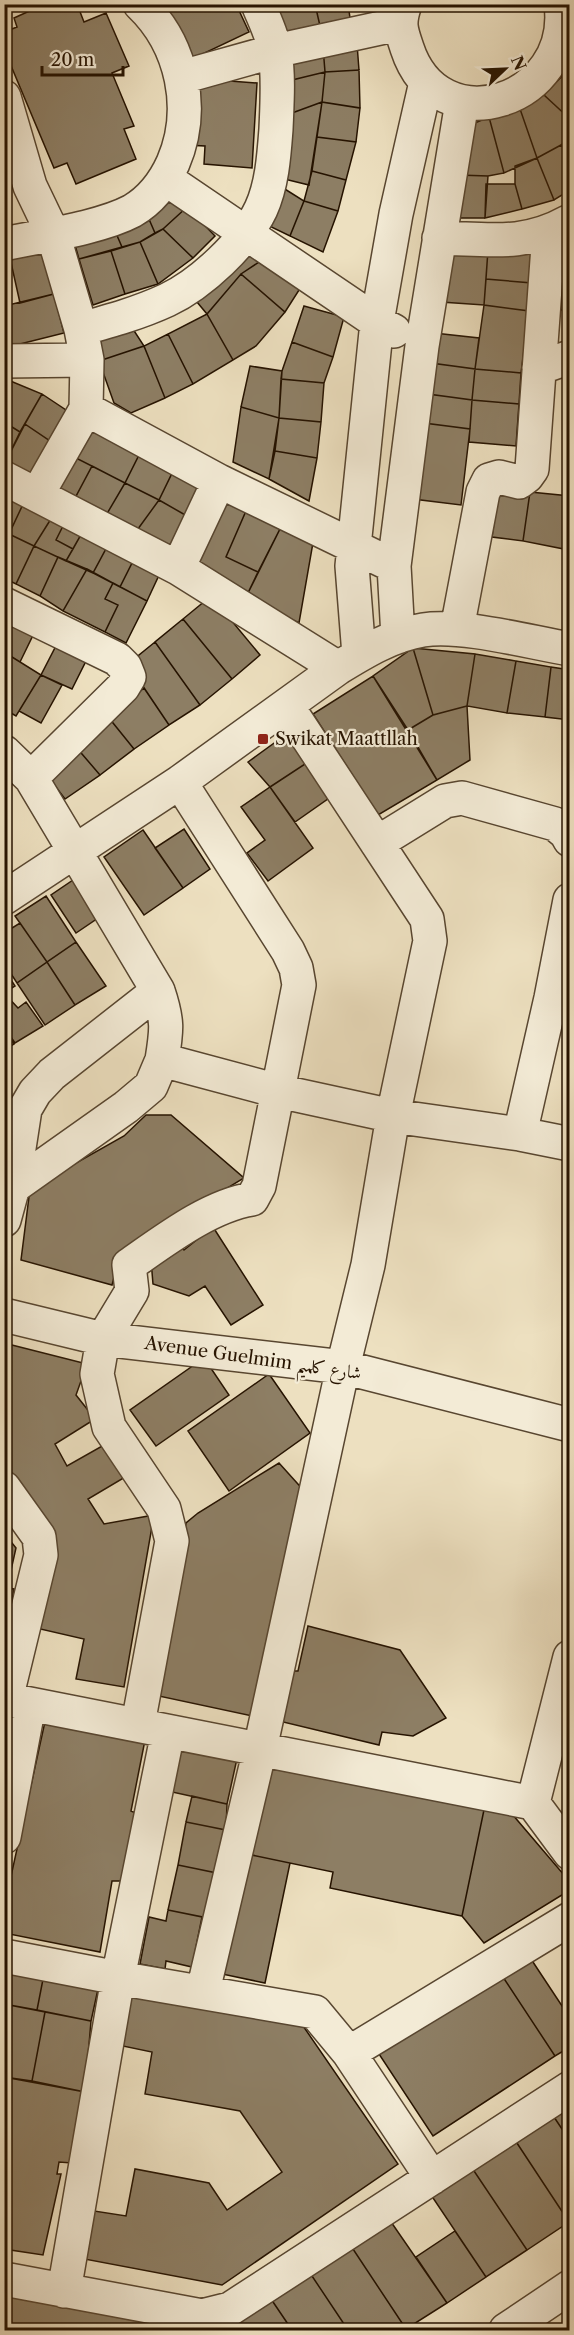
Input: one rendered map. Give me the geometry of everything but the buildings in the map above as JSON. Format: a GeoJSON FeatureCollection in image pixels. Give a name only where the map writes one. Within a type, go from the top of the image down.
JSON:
{"type":"FeatureCollection","features":[{"type":"Feature","properties":{"kind":"street"},"geometry":{"type":"LineString","coordinates":[[4,244],[110,220],[134,210],[159,189],[166,179],[179,149],[182,134],[184,102],[182,77],[161,29],[140,4]]}},
{"type":"Feature","properties":{"kind":"street"},"geometry":{"type":"LineString","coordinates":[[4,361],[84,344],[135,313],[169,299],[205,274],[248,233],[262,207],[273,165],[277,107],[275,51],[258,4]]}},
{"type":"Feature","properties":{"kind":"street"},"geometry":{"type":"LineString","coordinates":[[182,77],[402,14],[412,62],[426,82],[443,94],[462,102],[484,105],[507,101],[528,91],[563,61],[561,4]]}},
{"type":"Feature","properties":{"kind":"street"},"geometry":{"type":"LineString","coordinates":[[349,662],[352,566],[377,322],[396,214],[426,82]]}},
{"type":"Feature","properties":{"kind":"street"},"geometry":{"type":"LineString","coordinates":[[4,97],[30,186],[53,234],[84,344],[86,409],[38,495]]}},
{"type":"Feature","properties":{"kind":"street"},"geometry":{"type":"LineString","coordinates":[[398,637],[394,566],[422,346],[462,102]]}},
{"type":"Feature","properties":{"kind":"street"},"geometry":{"type":"LineString","coordinates":[[166,179],[377,322],[422,346]]}},
{"type":"Feature","properties":{"kind":"street"},"geometry":{"type":"LineString","coordinates":[[439,238],[521,240],[560,227],[539,368],[532,469],[527,477],[519,482],[499,477],[489,480],[483,492],[457,629]]}},
{"type":"Feature","properties":{"kind":"street"},"geometry":{"type":"LineString","coordinates":[[539,368],[570,357]]}},
{"type":"Feature","properties":{"kind":"street"},"geometry":{"type":"LineString","coordinates":[[86,409],[219,481],[394,566]]}},
{"type":"Feature","properties":{"kind":"street"},"geometry":{"type":"LineString","coordinates":[[4,478],[178,568],[349,662]]}},
{"type":"Feature","properties":{"kind":"street"},"geometry":{"type":"LineString","coordinates":[[178,568],[219,481]]}},
{"type":"Feature","properties":{"kind":"street"},"geometry":{"type":"LineString","coordinates":[[4,604],[117,658],[126,667],[129,677],[123,687],[31,778]]}},
{"type":"Feature","properties":{"kind":"street"},"geometry":{"type":"LineString","coordinates":[[4,898],[75,854],[349,662],[398,637],[424,630],[457,629],[570,649]]}},
{"type":"Feature","properties":{"kind":"street"},"geometry":{"type":"LineString","coordinates":[[203,1991],[260,1749],[343,1367],[368,1265],[393,1116],[430,941],[427,919],[287,706]]}},
{"type":"Feature","properties":{"kind":"street"},"geometry":{"type":"LineString","coordinates":[[4,752],[31,778],[158,991],[167,1017],[162,1060],[151,1086],[126,1107],[13,1187]]}},
{"type":"Feature","properties":{"kind":"street"},"geometry":{"type":"LineString","coordinates":[[64,2291],[118,1978],[153,1728],[172,1541],[164,1509],[109,1427],[97,1374],[103,1339],[132,1291],[129,1265],[176,1232],[237,1202],[252,1199],[259,1186],[299,985],[296,968],[288,951],[180,782]]}},
{"type":"Feature","properties":{"kind":"street"},"geometry":{"type":"LineString","coordinates":[[377,843],[445,801],[462,798],[555,824],[566,833],[570,840]]}},
{"type":"Feature","properties":{"kind":"street"},"geometry":{"type":"LineString","coordinates":[[520,1134],[551,998],[570,900]]}},
{"type":"Feature","properties":{"kind":"street"},"geometry":{"type":"LineString","coordinates":[[4,1220],[13,1187],[25,1109],[35,1092],[52,1074],[158,991]]}},
{"type":"Feature","properties":{"kind":"street"},"geometry":{"type":"LineString","coordinates":[[162,1060],[278,1091],[393,1116],[520,1134],[570,1144]]}},
{"type":"Feature","properties":{"kind":"street","name":"Avenue Guelmim شارع كلميم"},"geometry":{"type":"LineString","coordinates":[[4,1315],[103,1339],[343,1367],[570,1425]]}},
{"type":"Feature","properties":{"kind":"street"},"geometry":{"type":"LineString","coordinates":[[4,1488],[39,1537],[40,1556],[13,1701],[4,1836]]}},
{"type":"Feature","properties":{"kind":"street"},"geometry":{"type":"LineString","coordinates":[[533,1803],[570,1658]]}},
{"type":"Feature","properties":{"kind":"street"},"geometry":{"type":"LineString","coordinates":[[13,1701],[533,1803],[570,1853]]}},
{"type":"Feature","properties":{"kind":"street"},"geometry":{"type":"LineString","coordinates":[[349,2053],[570,1919]]}},
{"type":"Feature","properties":{"kind":"street"},"geometry":{"type":"LineString","coordinates":[[4,1956],[315,2012],[349,2053],[432,2178]]}},
{"type":"Feature","properties":{"kind":"street"},"geometry":{"type":"LineString","coordinates":[[4,2278],[202,2316],[230,2309],[570,2088]]}},
{"type":"Feature","properties":{"kind":"street"},"geometry":{"type":"LineString","coordinates":[[506,2331],[570,2287]]}},
{"type":"Feature","properties":{"kind":"place","name":"Swikat Maattllah"},"geometry":{"type":"Point","coordinates":[263,739]}}]}
